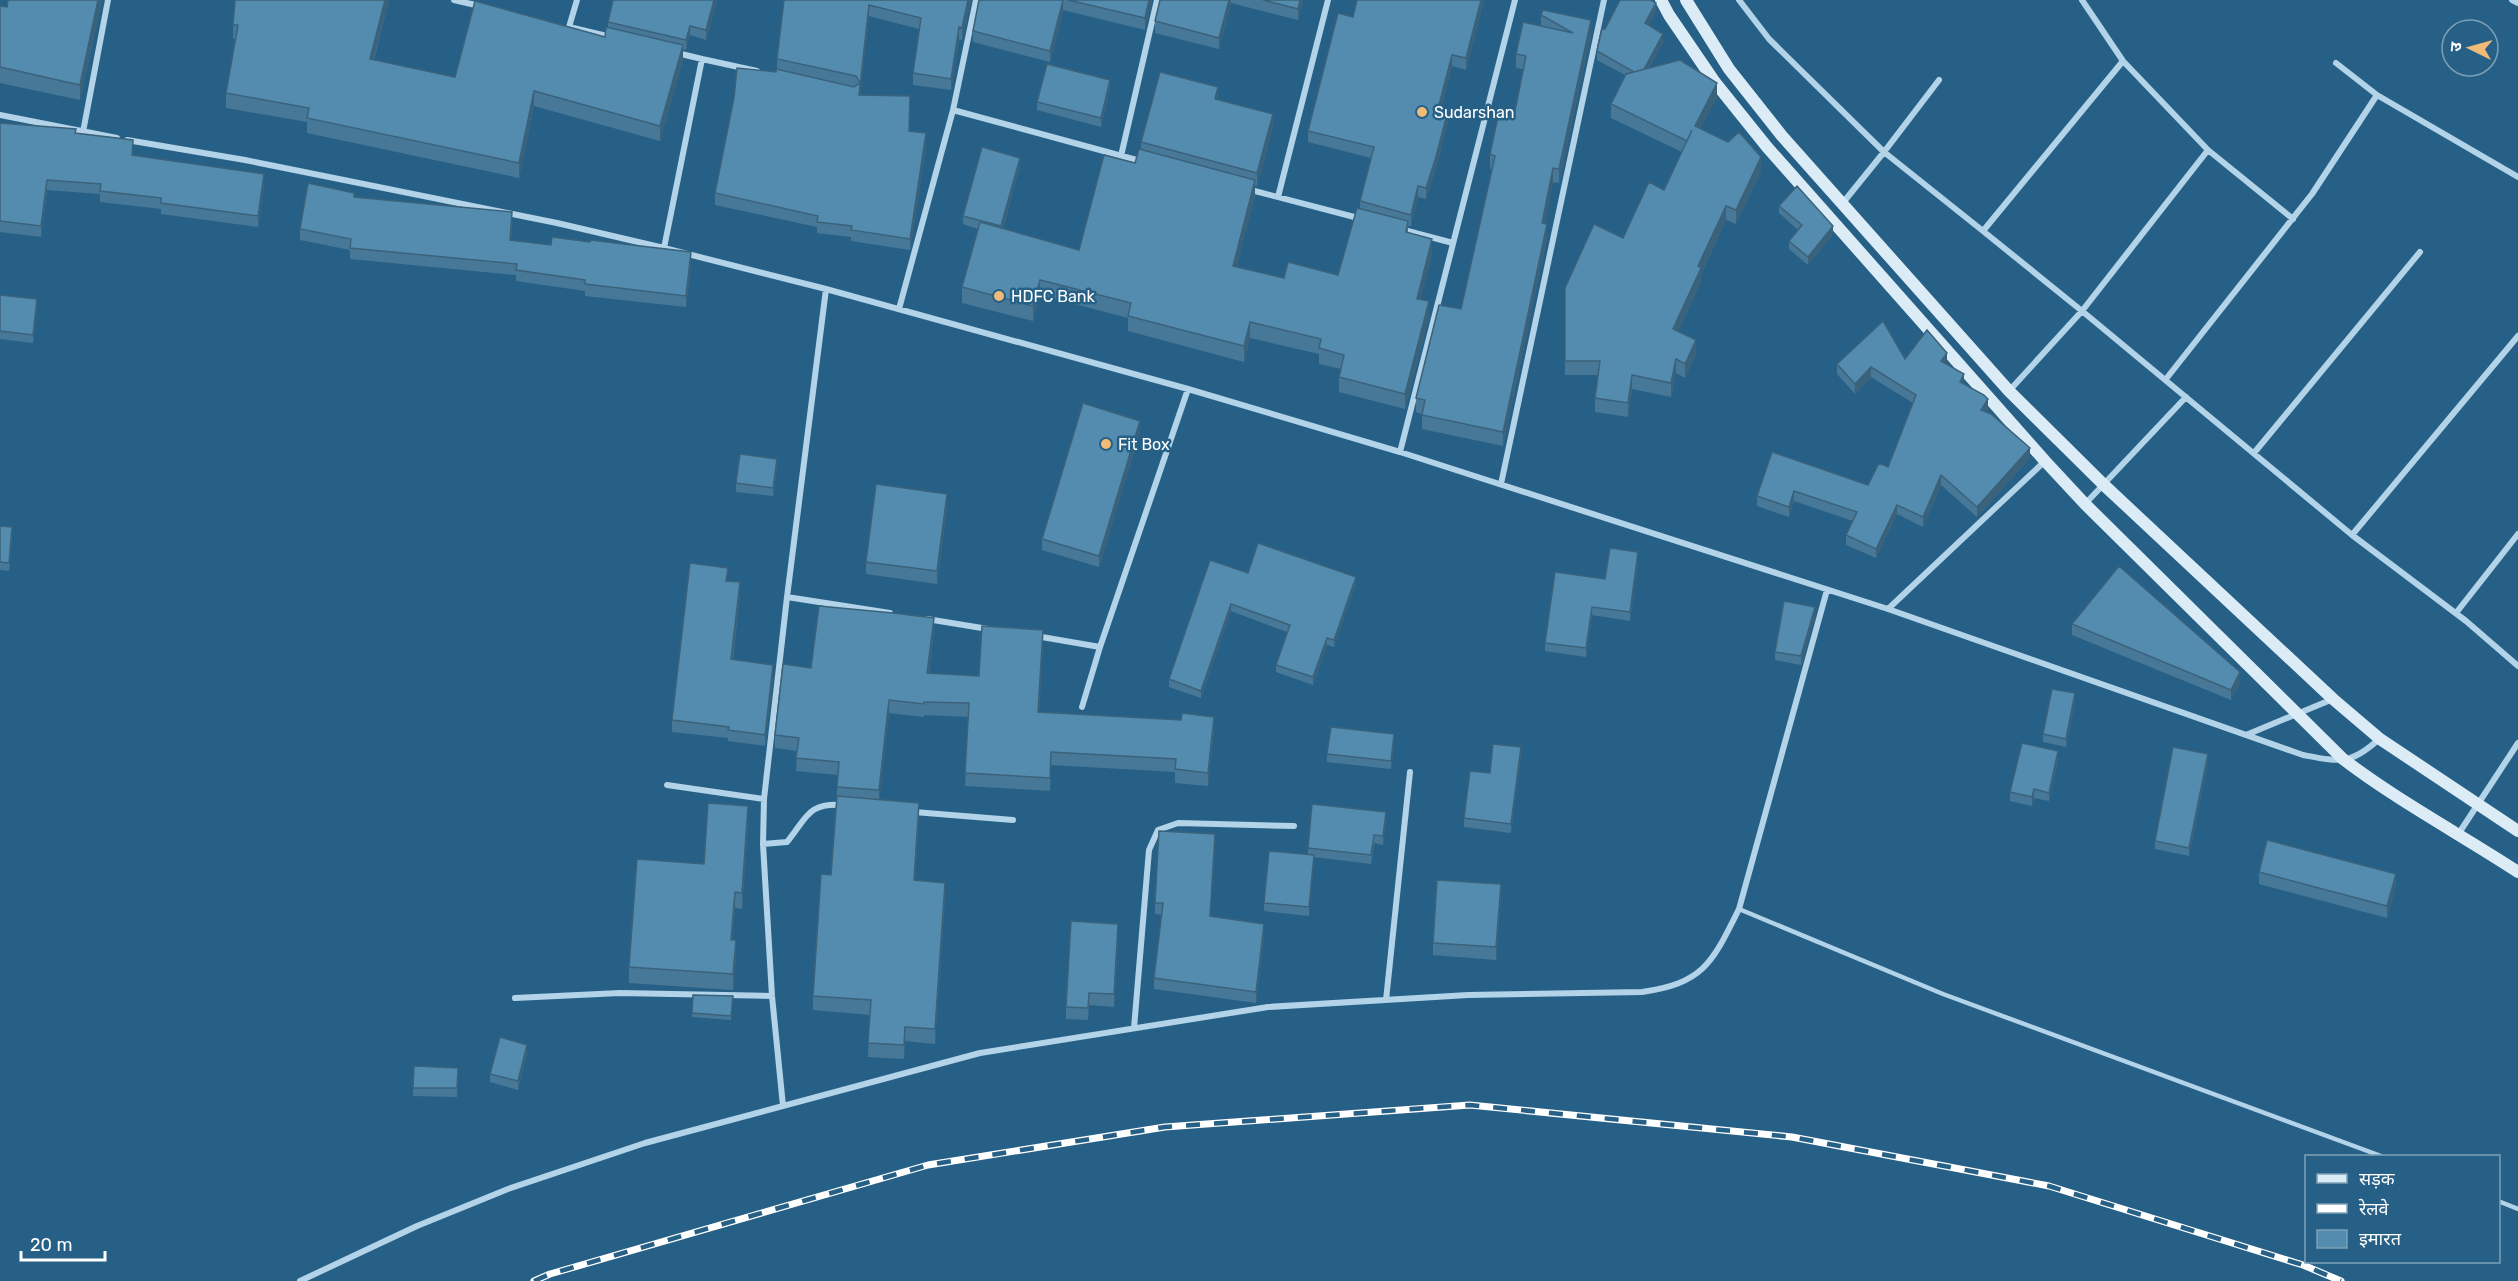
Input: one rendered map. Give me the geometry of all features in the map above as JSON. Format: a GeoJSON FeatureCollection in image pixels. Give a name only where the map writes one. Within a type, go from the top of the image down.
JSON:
{"type":"FeatureCollection","features":[{"type":"Feature","properties":{"kind":"main road"},"geometry":{"type":"LineString","coordinates":[[1662,0],[1669,15],[1714,81],[1767,147],[2085,504],[2343,759],[2367,777],[2518,872]]}},
{"type":"Feature","properties":{"kind":"main road"},"geometry":{"type":"LineString","coordinates":[[1686,0],[1729,69],[1782,136],[2009,392],[2104,485],[2333,699],[2380,739],[2518,831]]}},
{"type":"Feature","properties":{"kind":"street"},"geometry":{"type":"LineString","coordinates":[[83,132],[108,0]]}},
{"type":"Feature","properties":{"kind":"street"},"geometry":{"type":"LineString","coordinates":[[454,0],[489,8]]}},
{"type":"Feature","properties":{"kind":"street"},"geometry":{"type":"LineString","coordinates":[[569,27],[577,0]]}},
{"type":"Feature","properties":{"kind":"street"},"geometry":{"type":"LineString","coordinates":[[899,309],[953,111],[976,0]]}},
{"type":"Feature","properties":{"kind":"street"},"geometry":{"type":"LineString","coordinates":[[1121,156],[1157,0]]}},
{"type":"Feature","properties":{"kind":"street"},"geometry":{"type":"LineString","coordinates":[[1278,197],[1328,0]]}},
{"type":"Feature","properties":{"kind":"street"},"geometry":{"type":"LineString","coordinates":[[1401,452],[1515,0]]}},
{"type":"Feature","properties":{"kind":"street"},"geometry":{"type":"LineString","coordinates":[[1501,484],[1604,0]]}},
{"type":"Feature","properties":{"kind":"street"},"geometry":{"type":"LineString","coordinates":[[1739,0],[1769,39],[1884,152],[2166,379],[2352,535],[2456,613],[2518,666]]}},
{"type":"Feature","properties":{"kind":"street"},"geometry":{"type":"LineString","coordinates":[[2082,0],[2123,61],[2208,150],[2293,219]]}},
{"type":"Feature","properties":{"kind":"street"},"geometry":{"type":"LineString","coordinates":[[2512,0],[2518,3]]}},
{"type":"Feature","properties":{"kind":"street"},"geometry":{"type":"LineString","coordinates":[[558,24],[614,38]]}},
{"type":"Feature","properties":{"kind":"street"},"geometry":{"type":"LineString","coordinates":[[669,51],[767,73]]}},
{"type":"Feature","properties":{"kind":"street"},"geometry":{"type":"LineString","coordinates":[[664,248],[702,59]]}},
{"type":"Feature","properties":{"kind":"street"},"geometry":{"type":"LineString","coordinates":[[1983,231],[2123,61]]}},
{"type":"Feature","properties":{"kind":"street"},"geometry":{"type":"LineString","coordinates":[[2336,63],[2377,95],[2518,177]]}},
{"type":"Feature","properties":{"kind":"street"},"geometry":{"type":"LineString","coordinates":[[1842,204],[1939,80]]}},
{"type":"Feature","properties":{"kind":"street"},"geometry":{"type":"LineString","coordinates":[[2166,379],[2312,194],[2377,95]]}},
{"type":"Feature","properties":{"kind":"street"},"geometry":{"type":"LineString","coordinates":[[953,111],[1154,165]]}},
{"type":"Feature","properties":{"kind":"street"},"geometry":{"type":"LineString","coordinates":[[0,115],[245,160],[557,223],[826,289],[1188,389],[1401,452],[1888,609],[2303,755],[2343,759],[2360,756],[2380,739]]}},
{"type":"Feature","properties":{"kind":"street"},"geometry":{"type":"LineString","coordinates":[[2009,392],[2082,311],[2208,150]]}},
{"type":"Feature","properties":{"kind":"street"},"geometry":{"type":"LineString","coordinates":[[1245,188],[1365,220]]}},
{"type":"Feature","properties":{"kind":"street"},"geometry":{"type":"LineString","coordinates":[[1387,226],[1453,243]]}},
{"type":"Feature","properties":{"kind":"street"},"geometry":{"type":"LineString","coordinates":[[2254,453],[2420,252]]}},
{"type":"Feature","properties":{"kind":"street"},"geometry":{"type":"LineString","coordinates":[[783,1106],[772,996],[763,844],[764,799],[766,764],[826,289]]}},
{"type":"Feature","properties":{"kind":"street"},"geometry":{"type":"LineString","coordinates":[[2352,535],[2518,336]]}},
{"type":"Feature","properties":{"kind":"street"},"geometry":{"type":"LineString","coordinates":[[1082,707],[1100,647],[1188,389]]}},
{"type":"Feature","properties":{"kind":"street"},"geometry":{"type":"LineString","coordinates":[[2085,504],[2186,397]]}},
{"type":"Feature","properties":{"kind":"street"},"geometry":{"type":"LineString","coordinates":[[1888,609],[2045,461]]}},
{"type":"Feature","properties":{"kind":"street"},"geometry":{"type":"LineString","coordinates":[[2456,613],[2518,534]]}},
{"type":"Feature","properties":{"kind":"street"},"geometry":{"type":"LineString","coordinates":[[300,1281],[417,1226],[508,1189],[645,1143],[980,1053],[1268,1007],[1468,995],[1642,992],[1670,988],[1690,980],[1708,964],[1724,940],[1739,909],[1827,590]]}},
{"type":"Feature","properties":{"kind":"street"},"geometry":{"type":"LineString","coordinates":[[787,597],[903,615]]}},
{"type":"Feature","properties":{"kind":"street"},"geometry":{"type":"LineString","coordinates":[[914,617],[996,630]]}},
{"type":"Feature","properties":{"kind":"street"},"geometry":{"type":"LineString","coordinates":[[1030,636],[1100,647]]}},
{"type":"Feature","properties":{"kind":"street"},"geometry":{"type":"LineString","coordinates":[[2246,736],[2333,699]]}},
{"type":"Feature","properties":{"kind":"street"},"geometry":{"type":"LineString","coordinates":[[2459,833],[2476,803],[2518,743]]}},
{"type":"Feature","properties":{"kind":"street"},"geometry":{"type":"LineString","coordinates":[[1386,1000],[1410,772]]}},
{"type":"Feature","properties":{"kind":"street"},"geometry":{"type":"LineString","coordinates":[[667,785],[764,799]]}},
{"type":"Feature","properties":{"kind":"street"},"geometry":{"type":"LineString","coordinates":[[763,844],[788,842],[806,814],[817,807],[850,806]]}},
{"type":"Feature","properties":{"kind":"street"},"geometry":{"type":"LineString","coordinates":[[908,811],[1013,820]]}},
{"type":"Feature","properties":{"kind":"street"},"geometry":{"type":"LineString","coordinates":[[1134,1028],[1149,849],[1158,830],[1178,823],[1294,826]]}},
{"type":"Feature","properties":{"kind":"street"},"geometry":{"type":"LineString","coordinates":[[515,998],[620,993],[772,996]]}},
{"type":"Feature","properties":{"kind":"lane"},"geometry":{"type":"LineString","coordinates":[[1739,909],[1943,994],[2378,1155]]}},
{"type":"Feature","properties":{"kind":"lane"},"geometry":{"type":"LineString","coordinates":[[2500,1202],[2518,1209]]}},
{"type":"Feature","properties":{"kind":"building"},"geometry":{"type":"Polygon","coordinates":[[[8,0],[98,0],[80,85],[0,67],[0,6],[7,7],[8,0]]]}},
{"type":"Feature","properties":{"kind":"building"},"geometry":{"type":"Polygon","coordinates":[[[235,0],[385,0],[370,59],[455,77],[475,1],[605,37],[606,27],[683,45],[660,126],[534,91],[519,163],[307,118],[309,108],[226,93],[238,25],[233,25],[235,0]]]}},
{"type":"Feature","properties":{"kind":"building"},"geometry":{"type":"Polygon","coordinates":[[[613,0],[714,0],[706,30],[690,26],[686,40],[608,22],[613,0]]]}},
{"type":"Feature","properties":{"kind":"building"},"geometry":{"type":"Polygon","coordinates":[[[784,0],[968,0],[962,28],[959,27],[951,79],[913,73],[921,18],[869,5],[859,95],[910,96],[909,131],[926,133],[910,239],[851,230],[852,226],[817,222],[818,216],[715,193],[734,98],[737,68],[776,72],[776,69],[854,87],[860,83],[856,76],[777,59],[784,0]]]}},
{"type":"Feature","properties":{"kind":"building"},"geometry":{"type":"Polygon","coordinates":[[[979,0],[1063,0],[1050,51],[973,31],[979,0]]]}},
{"type":"Feature","properties":{"kind":"building"},"geometry":{"type":"Polygon","coordinates":[[[1068,0],[1149,0],[1145,18],[1068,0]]]}},
{"type":"Feature","properties":{"kind":"building"},"geometry":{"type":"Polygon","coordinates":[[[1160,0],[1229,0],[1219,38],[1155,21],[1160,0]]]}},
{"type":"Feature","properties":{"kind":"building"},"geometry":{"type":"Polygon","coordinates":[[[1263,0],[1300,0],[1298,9],[1263,0]]]}},
{"type":"Feature","properties":{"kind":"building"},"geometry":{"type":"Polygon","coordinates":[[[1357,0],[1481,0],[1466,58],[1452,55],[1438,109],[1448,111],[1426,188],[1418,186],[1411,215],[1360,201],[1374,147],[1308,131],[1338,13],[1353,17],[1357,0]]]}},
{"type":"Feature","properties":{"kind":"building"},"geometry":{"type":"Polygon","coordinates":[[[1620,0],[1651,0],[1656,3],[1645,23],[1663,34],[1644,69],[1634,72],[1597,51],[1602,28],[1605,29],[1620,0]]]}},
{"type":"Feature","properties":{"kind":"building"},"geometry":{"type":"Polygon","coordinates":[[[1543,10],[1591,20],[1559,169],[1553,168],[1542,223],[1547,224],[1503,432],[1422,415],[1425,400],[1416,398],[1439,305],[1461,309],[1495,156],[1490,154],[1500,108],[1515,111],[1526,56],[1516,54],[1523,22],[1573,33],[1541,15],[1543,10]]]}},
{"type":"Feature","properties":{"kind":"building"},"geometry":{"type":"Polygon","coordinates":[[[1680,60],[1717,83],[1695,126],[1728,142],[1739,132],[1761,157],[1736,210],[1726,206],[1698,266],[1701,268],[1673,329],[1696,340],[1685,364],[1676,359],[1671,383],[1632,375],[1628,403],[1595,398],[1600,361],[1565,361],[1565,288],[1594,224],[1623,238],[1649,182],[1664,190],[1687,141],[1611,104],[1626,74],[1680,60]]]}},
{"type":"Feature","properties":{"kind":"building"},"geometry":{"type":"Polygon","coordinates":[[[1047,64],[1110,80],[1101,118],[1037,102],[1047,64]]]}},
{"type":"Feature","properties":{"kind":"building"},"geometry":{"type":"Polygon","coordinates":[[[1160,72],[1218,87],[1215,99],[1273,114],[1257,173],[1141,142],[1160,72]]]}},
{"type":"Feature","properties":{"kind":"building"},"geometry":{"type":"Polygon","coordinates":[[[0,123],[76,129],[75,133],[133,140],[132,155],[264,174],[258,216],[161,203],[161,198],[100,191],[101,184],[47,180],[41,226],[0,221],[0,123]]]}},
{"type":"Feature","properties":{"kind":"building"},"geometry":{"type":"Polygon","coordinates":[[[982,147],[1020,158],[1001,226],[963,216],[982,147]]]}},
{"type":"Feature","properties":{"kind":"building"},"geometry":{"type":"Polygon","coordinates":[[[1139,149],[1255,180],[1233,266],[1284,278],[1288,262],[1338,275],[1357,208],[1408,221],[1406,232],[1432,239],[1417,299],[1429,301],[1405,394],[1339,377],[1344,355],[1319,348],[1321,339],[1250,322],[1244,346],[1128,316],[1131,303],[1040,280],[1033,306],[962,287],[980,222],[1079,250],[1104,155],[1135,163],[1139,149]]]}},
{"type":"Feature","properties":{"kind":"building"},"geometry":{"type":"Polygon","coordinates":[[[308,183],[354,193],[354,197],[512,212],[510,240],[551,245],[552,237],[691,252],[686,296],[585,284],[585,280],[516,270],[517,264],[350,248],[351,239],[300,229],[308,183]]]}},
{"type":"Feature","properties":{"kind":"building"},"geometry":{"type":"Polygon","coordinates":[[[1797,186],[1833,226],[1808,257],[1789,241],[1802,225],[1779,206],[1797,186]]]}},
{"type":"Feature","properties":{"kind":"building"},"geometry":{"type":"Polygon","coordinates":[[[0,295],[37,299],[33,335],[0,331],[0,295]]]}},
{"type":"Feature","properties":{"kind":"building"},"geometry":{"type":"Polygon","coordinates":[[[1883,321],[1905,359],[1927,330],[1947,353],[1941,361],[1964,374],[1960,382],[1988,399],[1981,410],[1991,414],[2030,448],[1977,507],[1941,475],[1923,517],[1897,505],[1876,549],[1846,535],[1857,512],[1794,491],[1789,507],[1757,496],[1772,452],[1868,485],[1879,463],[1888,467],[1916,395],[1871,367],[1855,384],[1837,364],[1883,321]]]}},
{"type":"Feature","properties":{"kind":"building"},"geometry":{"type":"Polygon","coordinates":[[[1083,403],[1140,421],[1099,556],[1042,539],[1083,403]]]}},
{"type":"Feature","properties":{"kind":"building"},"geometry":{"type":"Polygon","coordinates":[[[740,454],[777,459],[773,488],[736,483],[740,454]]]}},
{"type":"Feature","properties":{"kind":"building"},"geometry":{"type":"Polygon","coordinates":[[[876,484],[947,494],[937,571],[866,562],[876,484]]]}},
{"type":"Feature","properties":{"kind":"building"},"geometry":{"type":"Polygon","coordinates":[[[0,526],[12,527],[9,563],[0,562],[0,526]]]}},
{"type":"Feature","properties":{"kind":"building"},"geometry":{"type":"Polygon","coordinates":[[[1258,543],[1356,577],[1334,640],[1327,638],[1313,677],[1276,665],[1290,625],[1231,604],[1201,691],[1169,679],[1210,560],[1248,573],[1258,543]]]}},
{"type":"Feature","properties":{"kind":"building"},"geometry":{"type":"Polygon","coordinates":[[[1610,548],[1638,552],[1630,612],[1592,607],[1586,648],[1545,643],[1555,572],[1605,579],[1610,548]]]}},
{"type":"Feature","properties":{"kind":"building"},"geometry":{"type":"Polygon","coordinates":[[[690,563],[728,568],[726,581],[740,582],[731,659],[773,665],[765,735],[728,730],[729,727],[672,720],[690,563]]]}},
{"type":"Feature","properties":{"kind":"building"},"geometry":{"type":"Polygon","coordinates":[[[2119,566],[2240,672],[2231,690],[2072,624],[2119,566]]]}},
{"type":"Feature","properties":{"kind":"building"},"geometry":{"type":"Polygon","coordinates":[[[1784,601],[1815,607],[1801,656],[1775,652],[1784,601]]]}},
{"type":"Feature","properties":{"kind":"building"},"geometry":{"type":"Polygon","coordinates":[[[819,606],[934,618],[927,673],[979,676],[982,626],[1043,630],[1038,712],[1181,720],[1182,713],[1214,717],[1208,773],[1175,769],[1176,759],[1051,752],[1050,778],[965,773],[969,703],[924,702],[924,704],[889,700],[879,790],[837,787],[839,762],[796,758],[799,738],[775,735],[783,664],[811,668],[819,606]]]}},
{"type":"Feature","properties":{"kind":"building"},"geometry":{"type":"Polygon","coordinates":[[[2052,689],[2075,693],[2066,739],[2043,734],[2052,689]]]}},
{"type":"Feature","properties":{"kind":"building"},"geometry":{"type":"Polygon","coordinates":[[[1331,727],[1394,734],[1391,761],[1327,754],[1331,727]]]}},
{"type":"Feature","properties":{"kind":"building"},"geometry":{"type":"Polygon","coordinates":[[[2022,743],[2058,751],[2049,793],[2034,789],[2032,797],[2010,792],[2022,743]]]}},
{"type":"Feature","properties":{"kind":"building"},"geometry":{"type":"Polygon","coordinates":[[[1493,744],[1521,747],[1511,824],[1464,818],[1470,771],[1490,773],[1493,744]]]}},
{"type":"Feature","properties":{"kind":"building"},"geometry":{"type":"Polygon","coordinates":[[[2173,747],[2208,754],[2189,848],[2155,841],[2173,747]]]}},
{"type":"Feature","properties":{"kind":"building"},"geometry":{"type":"Polygon","coordinates":[[[837,796],[919,803],[914,880],[945,883],[935,1029],[905,1027],[904,1045],[868,1043],[871,1000],[813,996],[821,874],[831,875],[837,796]]]}},
{"type":"Feature","properties":{"kind":"building"},"geometry":{"type":"Polygon","coordinates":[[[708,803],[748,806],[742,893],[735,892],[731,940],[736,940],[733,974],[629,967],[637,859],[704,864],[708,803]]]}},
{"type":"Feature","properties":{"kind":"building"},"geometry":{"type":"Polygon","coordinates":[[[1312,804],[1386,812],[1383,836],[1374,835],[1371,855],[1308,848],[1312,804]]]}},
{"type":"Feature","properties":{"kind":"building"},"geometry":{"type":"Polygon","coordinates":[[[1159,831],[1215,834],[1210,916],[1264,924],[1256,992],[1154,978],[1163,903],[1155,903],[1159,831]]]}},
{"type":"Feature","properties":{"kind":"building"},"geometry":{"type":"Polygon","coordinates":[[[2267,840],[2396,874],[2387,906],[2259,872],[2267,840]]]}},
{"type":"Feature","properties":{"kind":"building"},"geometry":{"type":"Polygon","coordinates":[[[1269,851],[1314,855],[1309,907],[1264,903],[1269,851]]]}},
{"type":"Feature","properties":{"kind":"building"},"geometry":{"type":"Polygon","coordinates":[[[1437,880],[1501,884],[1496,947],[1433,943],[1437,880]]]}},
{"type":"Feature","properties":{"kind":"building"},"geometry":{"type":"Polygon","coordinates":[[[1071,921],[1118,924],[1114,994],[1089,993],[1088,1008],[1066,1007],[1071,921]]]}},
{"type":"Feature","properties":{"kind":"building"},"geometry":{"type":"Polygon","coordinates":[[[693,995],[733,996],[731,1016],[692,1013],[693,995]]]}},
{"type":"Feature","properties":{"kind":"building"},"geometry":{"type":"Polygon","coordinates":[[[500,1037],[527,1045],[518,1081],[490,1074],[500,1037]]]}},
{"type":"Feature","properties":{"kind":"building"},"geometry":{"type":"Polygon","coordinates":[[[414,1066],[458,1068],[457,1088],[413,1088],[414,1066]]]}},
{"type":"Feature","properties":{"kind":"railway"},"geometry":{"type":"LineString","coordinates":[[534,1281],[550,1274],[928,1165],[1165,1127],[1470,1105],[1792,1137],[2049,1186],[2303,1265],[2341,1281]]}},
{"type":"Feature","properties":{"kind":"place","name":"Sudarshan"},"geometry":{"type":"Point","coordinates":[1422,112]}},
{"type":"Feature","properties":{"kind":"place","name":"HDFC Bank"},"geometry":{"type":"Point","coordinates":[999,296]}},
{"type":"Feature","properties":{"kind":"place","name":"Fit Box"},"geometry":{"type":"Point","coordinates":[1106,444]}}]}
